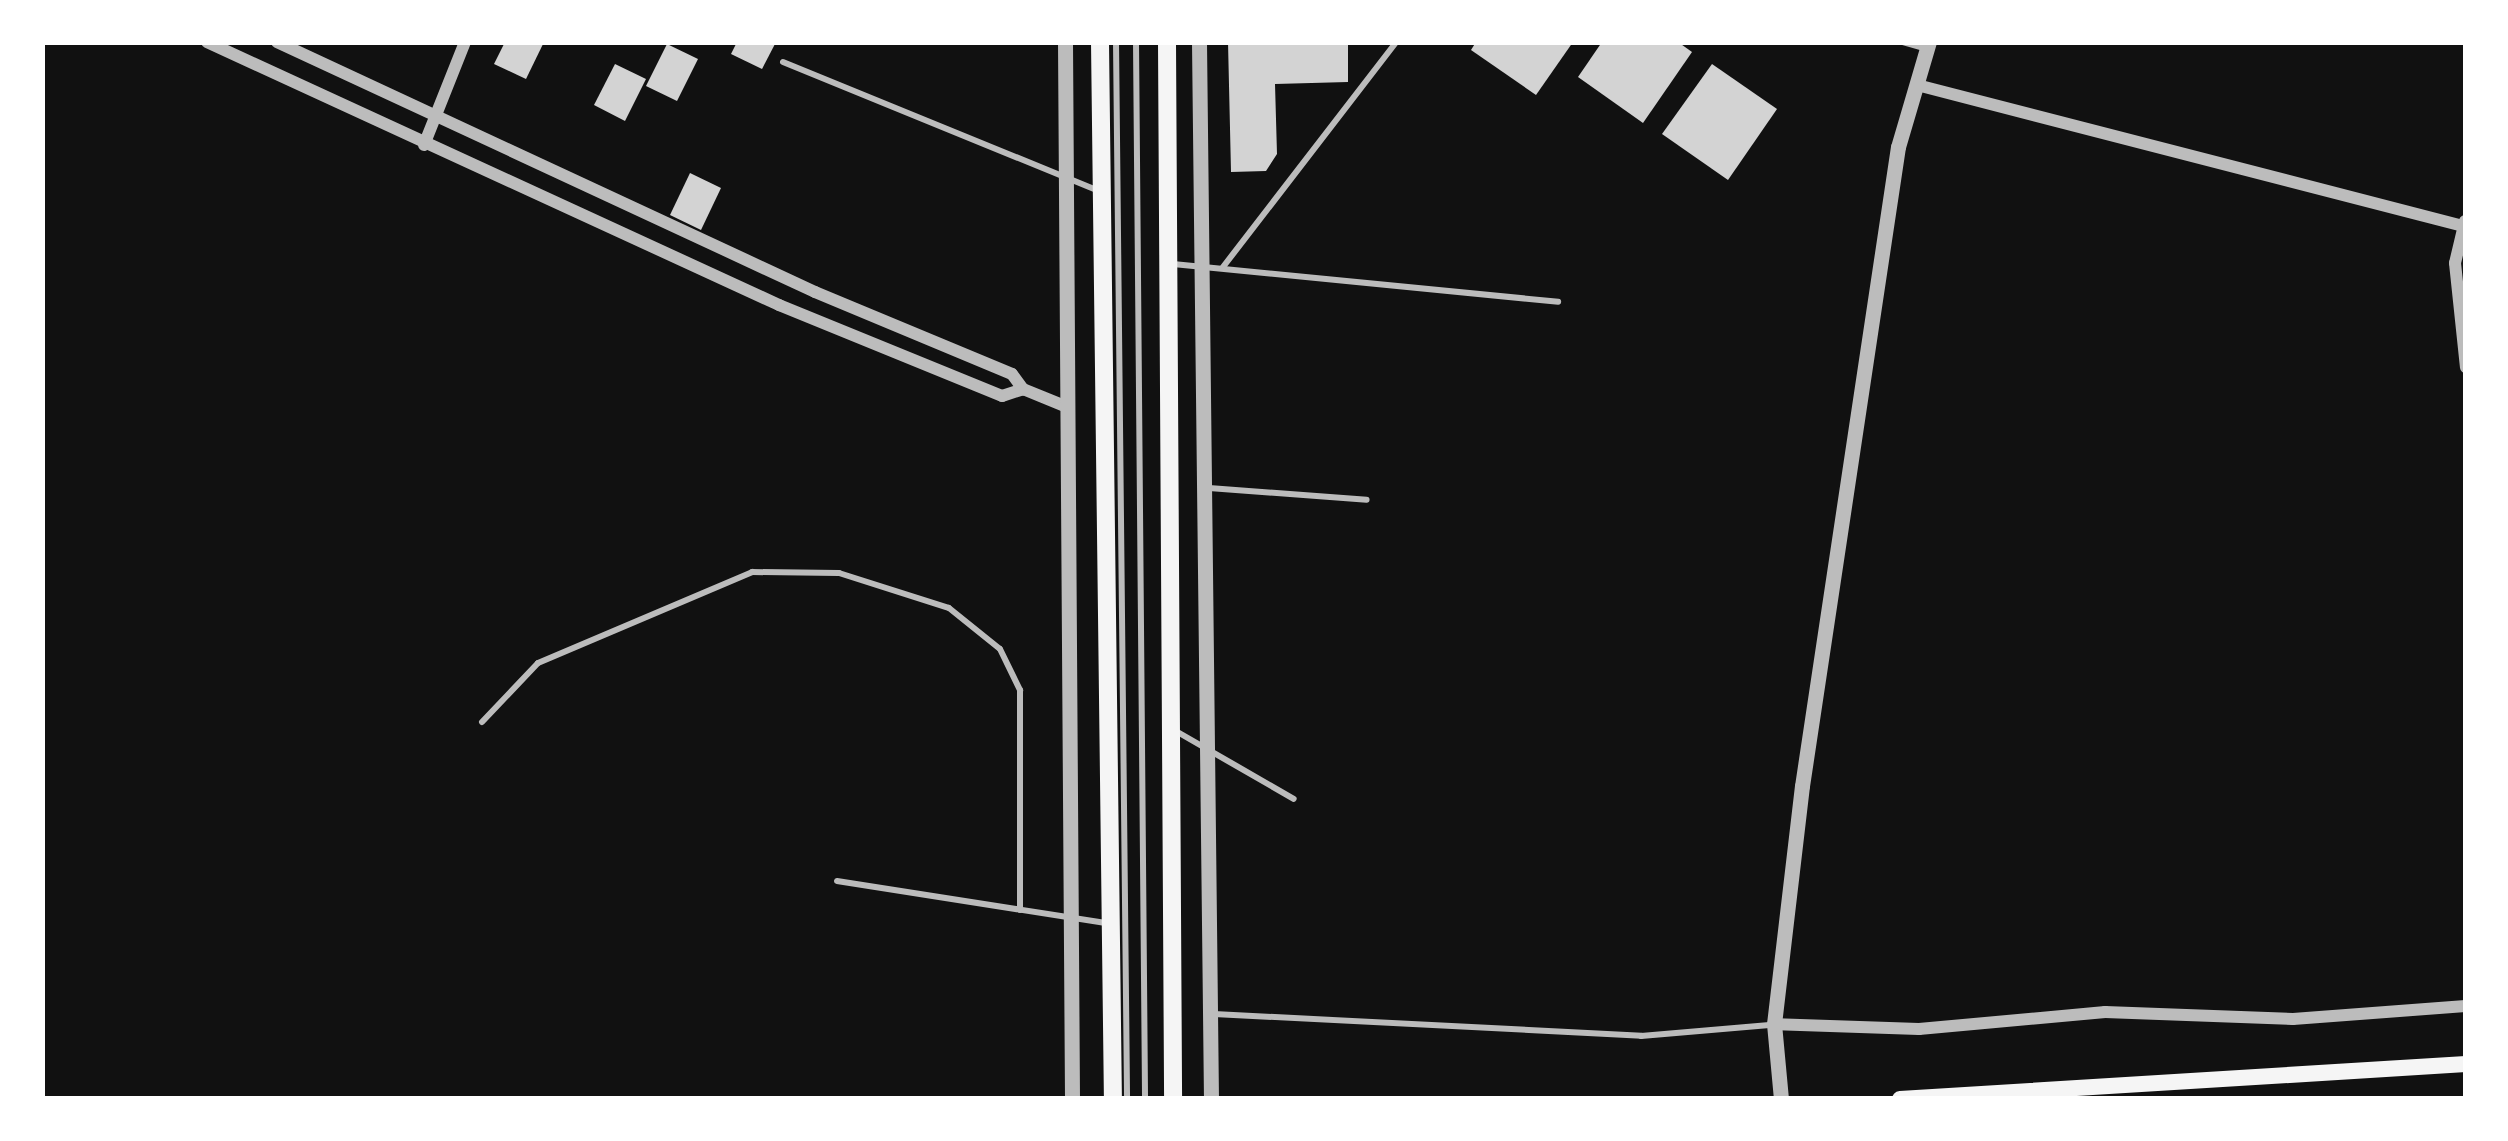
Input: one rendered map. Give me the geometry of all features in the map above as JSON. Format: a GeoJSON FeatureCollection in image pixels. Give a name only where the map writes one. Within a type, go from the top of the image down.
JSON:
{"type":"FeatureCollection","features":[{"type":"Feature","properties":{"kind":"main road"},"geometry":{"type":"LineString","coordinates":[[1100,42],[1113,1099]]}},
{"type":"Feature","properties":{"kind":"main road"},"geometry":{"type":"LineString","coordinates":[[1167,42],[1173,1099]]}},
{"type":"Feature","properties":{"kind":"main road"},"geometry":{"type":"LineString","coordinates":[[1900,1099],[2245,1074],[2466,1064]]}},
{"type":"Feature","properties":{"kind":"street"},"geometry":{"type":"LineString","coordinates":[[207,42],[424,145],[1002,396],[1023,389]]}},
{"type":"Feature","properties":{"kind":"street"},"geometry":{"type":"LineString","coordinates":[[277,42],[434,119],[1012,374],[1023,389],[1067,406]]}},
{"type":"Feature","properties":{"kind":"street"},"geometry":{"type":"LineString","coordinates":[[424,145],[465,42]]}},
{"type":"Feature","properties":{"kind":"street"},"geometry":{"type":"LineString","coordinates":[[1065,42],[1072,1099]]}},
{"type":"Feature","properties":{"kind":"street"},"geometry":{"type":"LineString","coordinates":[[1199,42],[1211,1099]]}},
{"type":"Feature","properties":{"kind":"street"},"geometry":{"type":"LineString","coordinates":[[1781,1099],[1774,1024],[1802,786],[1884,242],[1928,45]]}},
{"type":"Feature","properties":{"kind":"street"},"geometry":{"type":"LineString","coordinates":[[1917,85],[2464,223],[2455,263],[2466,367]]}},
{"type":"Feature","properties":{"kind":"street"},"geometry":{"type":"LineString","coordinates":[[1774,1024],[1919,1029],[2105,1012],[2293,1019],[2466,1006]]}},
{"type":"Feature","properties":{"kind":"lane"},"geometry":{"type":"LineString","coordinates":[[1116,42],[1127,1099]]}},
{"type":"Feature","properties":{"kind":"lane"},"geometry":{"type":"LineString","coordinates":[[1136,42],[1145,1099]]}},
{"type":"Feature","properties":{"kind":"lane"},"geometry":{"type":"LineString","coordinates":[[1223,267],[1396,42]]}},
{"type":"Feature","properties":{"kind":"lane"},"geometry":{"type":"LineString","coordinates":[[1903,42],[1928,45]]}},
{"type":"Feature","properties":{"kind":"lane"},"geometry":{"type":"LineString","coordinates":[[783,62],[1102,192]]}},
{"type":"Feature","properties":{"kind":"lane"},"geometry":{"type":"LineString","coordinates":[[1168,264],[1558,302]]}},
{"type":"Feature","properties":{"kind":"lane"},"geometry":{"type":"LineString","coordinates":[[1204,488],[1367,500]]}},
{"type":"Feature","properties":{"kind":"lane"},"geometry":{"type":"LineString","coordinates":[[482,722],[538,663],[752,572],[839,573],[949,608],[1000,649],[1020,690],[1020,910]]}},
{"type":"Feature","properties":{"kind":"lane"},"geometry":{"type":"LineString","coordinates":[[1171,728],[1294,799]]}},
{"type":"Feature","properties":{"kind":"lane"},"geometry":{"type":"LineString","coordinates":[[837,880],[1111,923]]}},
{"type":"Feature","properties":{"kind":"lane"},"geometry":{"type":"LineString","coordinates":[[1210,1014],[1641,1036],[1774,1024]]}},
{"type":"Feature","properties":{"kind":"building"},"geometry":{"type":"Polygon","coordinates":[[[505,42],[544,42],[526,79],[494,64],[505,42]]]}},
{"type":"Feature","properties":{"kind":"building"},"geometry":{"type":"Polygon","coordinates":[[[737,42],[776,42],[762,69],[731,54],[737,42]]]}},
{"type":"Feature","properties":{"kind":"building"},"geometry":{"type":"Polygon","coordinates":[[[1228,42],[1348,42],[1348,82],[1275,84],[1277,154],[1266,171],[1231,172],[1228,42]]]}},
{"type":"Feature","properties":{"kind":"building"},"geometry":{"type":"Polygon","coordinates":[[[1476,42],[1573,42],[1536,95],[1471,50],[1476,42]]]}},
{"type":"Feature","properties":{"kind":"building"},"geometry":{"type":"Polygon","coordinates":[[[1602,42],[1678,42],[1692,52],[1643,123],[1578,77],[1602,42]]]}},
{"type":"Feature","properties":{"kind":"building"},"geometry":{"type":"Polygon","coordinates":[[[667,44],[698,59],[677,101],[646,86],[667,44]]]}},
{"type":"Feature","properties":{"kind":"building"},"geometry":{"type":"Polygon","coordinates":[[[615,64],[646,79],[625,121],[594,105],[615,64]]]}},
{"type":"Feature","properties":{"kind":"building"},"geometry":{"type":"Polygon","coordinates":[[[1712,64],[1777,109],[1728,180],[1662,134],[1712,64]]]}},
{"type":"Feature","properties":{"kind":"building"},"geometry":{"type":"Polygon","coordinates":[[[690,173],[721,188],[701,230],[670,215],[690,173]]]}}]}
